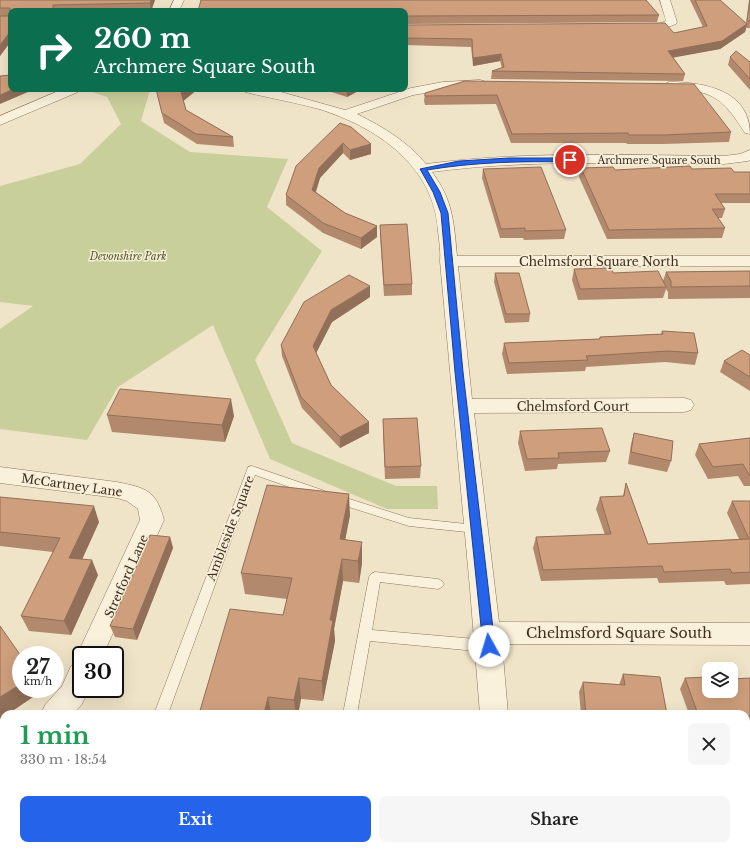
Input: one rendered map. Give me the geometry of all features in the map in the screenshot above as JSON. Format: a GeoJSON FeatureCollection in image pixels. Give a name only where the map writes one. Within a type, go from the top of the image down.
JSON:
{"type":"FeatureCollection","features":[{"type":"Feature","properties":{"kind":"street"},"geometry":{"type":"LineString","coordinates":[[624,28],[648,28],[668,25],[672,22],[672,19],[665,0]]}},
{"type":"Feature","properties":{"kind":"street"},"geometry":{"type":"LineString","coordinates":[[408,91],[425,87],[464,84],[496,84]]}},
{"type":"Feature","properties":{"kind":"street"},"geometry":{"type":"LineString","coordinates":[[655,86],[694,87],[709,90],[722,96],[730,102],[750,130]]}},
{"type":"Feature","properties":{"kind":"street"},"geometry":{"type":"LineString","coordinates":[[0,121],[67,92]]}},
{"type":"Feature","properties":{"kind":"street"},"geometry":{"type":"LineString","coordinates":[[263,92],[314,103],[346,114],[387,135],[423,169],[436,192],[445,213],[448,261],[488,639],[494,710]]}},
{"type":"Feature","properties":{"kind":"street"},"geometry":{"type":"LineString","coordinates":[[346,114],[389,96],[405,92]]}},
{"type":"Feature","properties":{"kind":"street","name":"Archmere Square South"},"geometry":{"type":"LineString","coordinates":[[423,169],[459,163],[509,160],[724,160],[743,158],[750,154]]}},
{"type":"Feature","properties":{"kind":"street","name":"Chelmsford Square North"},"geometry":{"type":"LineString","coordinates":[[448,261],[750,261]]}},
{"type":"Feature","properties":{"kind":"street","name":"Chelmsford Court"},"geometry":{"type":"LineString","coordinates":[[463,406],[684,405]]}},
{"type":"Feature","properties":{"kind":"street","name":"McCartney Lane"},"geometry":{"type":"LineString","coordinates":[[0,475],[117,490],[142,498]]}},
{"type":"Feature","properties":{"kind":"street","name":"Stretford Lane"},"geometry":{"type":"LineString","coordinates":[[94,646],[152,520],[148,504],[142,498]]}},
{"type":"Feature","properties":{"kind":"street","name":"Chelmsford Square South"},"geometry":{"type":"LineString","coordinates":[[488,639],[750,634]]}},
{"type":"Feature","properties":{"kind":"street"},"geometry":{"type":"LineString","coordinates":[[59,710],[72,695]]}},
{"type":"Feature","properties":{"kind":"lane","name":"Ambleside Square"},"geometry":{"type":"LineString","coordinates":[[162,710],[252,470],[409,522],[476,529]]}},
{"type":"Feature","properties":{"kind":"lane"},"geometry":{"type":"LineString","coordinates":[[351,710],[375,577],[438,584]]}},
{"type":"Feature","properties":{"kind":"lane"},"geometry":{"type":"LineString","coordinates":[[365,635],[488,639]]}},
{"type":"Feature","properties":{"kind":"green space","name":"Devonshire Park"},"geometry":{"type":"Polygon","coordinates":[[[92,92],[150,92],[141,121],[190,152],[288,159],[267,207],[322,251],[255,360],[292,443],[396,486],[437,486],[438,509],[387,509],[270,459],[213,325],[118,387],[87,440],[0,429],[0,329],[33,306],[0,302],[0,186],[80,164],[121,124],[107,97],[92,92]]]}},
{"type":"Feature","properties":{"kind":"building"},"geometry":{"type":"Polygon","coordinates":[[[0,0],[151,0],[150,3],[53,5],[53,8],[0,8],[0,0]]]}},
{"type":"Feature","properties":{"kind":"building"},"geometry":{"type":"Polygon","coordinates":[[[201,0],[646,0],[659,15],[408,16],[408,8],[199,8],[201,0]]]}},
{"type":"Feature","properties":{"kind":"building"},"geometry":{"type":"Polygon","coordinates":[[[695,0],[720,0],[747,24],[722,41],[668,51],[685,74],[492,71],[504,67],[501,54],[473,58],[472,39],[408,38],[408,25],[665,23],[674,33],[707,26],[695,0]]]}},
{"type":"Feature","properties":{"kind":"building"},"geometry":{"type":"Polygon","coordinates":[[[750,0],[750,21],[747,21],[750,0]]]}},
{"type":"Feature","properties":{"kind":"building"},"geometry":{"type":"Polygon","coordinates":[[[0,16],[8,16],[8,35],[0,45],[0,16]]]}},
{"type":"Feature","properties":{"kind":"building"},"geometry":{"type":"Polygon","coordinates":[[[736,51],[750,62],[750,79],[730,57],[736,51]]]}},
{"type":"Feature","properties":{"kind":"building"},"geometry":{"type":"Polygon","coordinates":[[[8,75],[8,92],[0,95],[0,76],[8,75]]]}},
{"type":"Feature","properties":{"kind":"building"},"geometry":{"type":"Polygon","coordinates":[[[465,81],[694,84],[731,132],[665,135],[629,135],[628,133],[512,134],[497,95],[425,96],[425,93],[465,81]]]}},
{"type":"Feature","properties":{"kind":"building"},"geometry":{"type":"Polygon","coordinates":[[[157,92],[181,92],[186,110],[233,137],[196,134],[162,113],[157,92]]]}},
{"type":"Feature","properties":{"kind":"building"},"geometry":{"type":"Polygon","coordinates":[[[340,123],[351,127],[371,144],[350,150],[343,143],[319,168],[312,190],[345,213],[377,226],[361,238],[323,223],[286,195],[296,166],[340,123]]]}},
{"type":"Feature","properties":{"kind":"building"},"geometry":{"type":"Polygon","coordinates":[[[690,166],[692,169],[731,168],[734,172],[750,172],[750,194],[715,194],[725,209],[712,209],[725,228],[609,230],[581,168],[613,167],[615,170],[690,166]]]}},
{"type":"Feature","properties":{"kind":"building"},"geometry":{"type":"Polygon","coordinates":[[[541,167],[566,230],[525,231],[525,228],[501,229],[483,169],[541,167]]]}},
{"type":"Feature","properties":{"kind":"building"},"geometry":{"type":"Polygon","coordinates":[[[407,224],[412,284],[384,285],[380,225],[407,224]]]}},
{"type":"Feature","properties":{"kind":"building"},"geometry":{"type":"Polygon","coordinates":[[[612,268],[613,273],[658,271],[666,287],[580,289],[574,269],[612,268]]]}},
{"type":"Feature","properties":{"kind":"building"},"geometry":{"type":"Polygon","coordinates":[[[750,271],[750,286],[671,287],[671,281],[666,272],[750,271]]]}},
{"type":"Feature","properties":{"kind":"building"},"geometry":{"type":"Polygon","coordinates":[[[495,273],[519,273],[530,314],[506,314],[495,273]]]}},
{"type":"Feature","properties":{"kind":"building"},"geometry":{"type":"Polygon","coordinates":[[[349,275],[370,286],[331,310],[313,346],[331,385],[369,422],[340,437],[301,397],[281,345],[304,302],[349,275]]]}},
{"type":"Feature","properties":{"kind":"building"},"geometry":{"type":"Polygon","coordinates":[[[662,331],[694,333],[698,353],[668,351],[586,356],[588,360],[509,363],[504,343],[600,339],[600,337],[663,334],[662,331]]]}},
{"type":"Feature","properties":{"kind":"building"},"geometry":{"type":"Polygon","coordinates":[[[742,350],[750,355],[750,377],[724,361],[742,350]]]}},
{"type":"Feature","properties":{"kind":"building"},"geometry":{"type":"Polygon","coordinates":[[[120,389],[231,399],[222,425],[107,415],[120,389]]]}},
{"type":"Feature","properties":{"kind":"building"},"geometry":{"type":"Polygon","coordinates":[[[417,418],[421,466],[385,467],[383,419],[417,418]]]}},
{"type":"Feature","properties":{"kind":"building"},"geometry":{"type":"Polygon","coordinates":[[[602,428],[610,451],[558,453],[559,458],[527,459],[520,431],[602,428]]]}},
{"type":"Feature","properties":{"kind":"building"},"geometry":{"type":"Polygon","coordinates":[[[634,433],[673,441],[671,461],[631,452],[634,433]]]}},
{"type":"Feature","properties":{"kind":"building"},"geometry":{"type":"Polygon","coordinates":[[[750,438],[750,475],[743,464],[713,467],[699,444],[750,438]]]}},
{"type":"Feature","properties":{"kind":"building"},"geometry":{"type":"Polygon","coordinates":[[[626,483],[648,544],[749,539],[732,501],[750,501],[750,572],[732,573],[730,569],[664,572],[662,566],[543,570],[536,537],[611,534],[600,497],[624,496],[626,483]]]}},
{"type":"Feature","properties":{"kind":"building"},"geometry":{"type":"Polygon","coordinates":[[[267,485],[349,494],[340,539],[362,542],[358,561],[342,559],[330,620],[333,620],[322,681],[299,678],[294,700],[268,697],[265,710],[200,710],[230,609],[283,615],[292,578],[241,573],[267,485]]]}},
{"type":"Feature","properties":{"kind":"building"},"geometry":{"type":"Polygon","coordinates":[[[0,497],[94,506],[69,558],[92,560],[64,621],[21,616],[60,538],[0,532],[0,497]]]}},
{"type":"Feature","properties":{"kind":"building"},"geometry":{"type":"Polygon","coordinates":[[[150,535],[170,537],[133,629],[110,626],[150,535]]]}},
{"type":"Feature","properties":{"kind":"building"},"geometry":{"type":"Polygon","coordinates":[[[0,626],[14,646],[12,646],[12,690],[0,697],[0,626]]]}},
{"type":"Feature","properties":{"kind":"building"},"geometry":{"type":"Polygon","coordinates":[[[623,674],[660,677],[666,710],[586,710],[583,682],[625,685],[623,674]]]}},
{"type":"Feature","properties":{"kind":"building"},"geometry":{"type":"Polygon","coordinates":[[[702,677],[702,698],[738,698],[738,679],[750,678],[750,710],[697,710],[685,678],[702,677]]]}},
{"type":"Feature","properties":{"kind":"route"},"geometry":{"type":"LineString","coordinates":[[489,646],[459,372],[448,261],[445,213],[430,179],[423,169],[459,163],[509,160],[570,160]]}}]}
